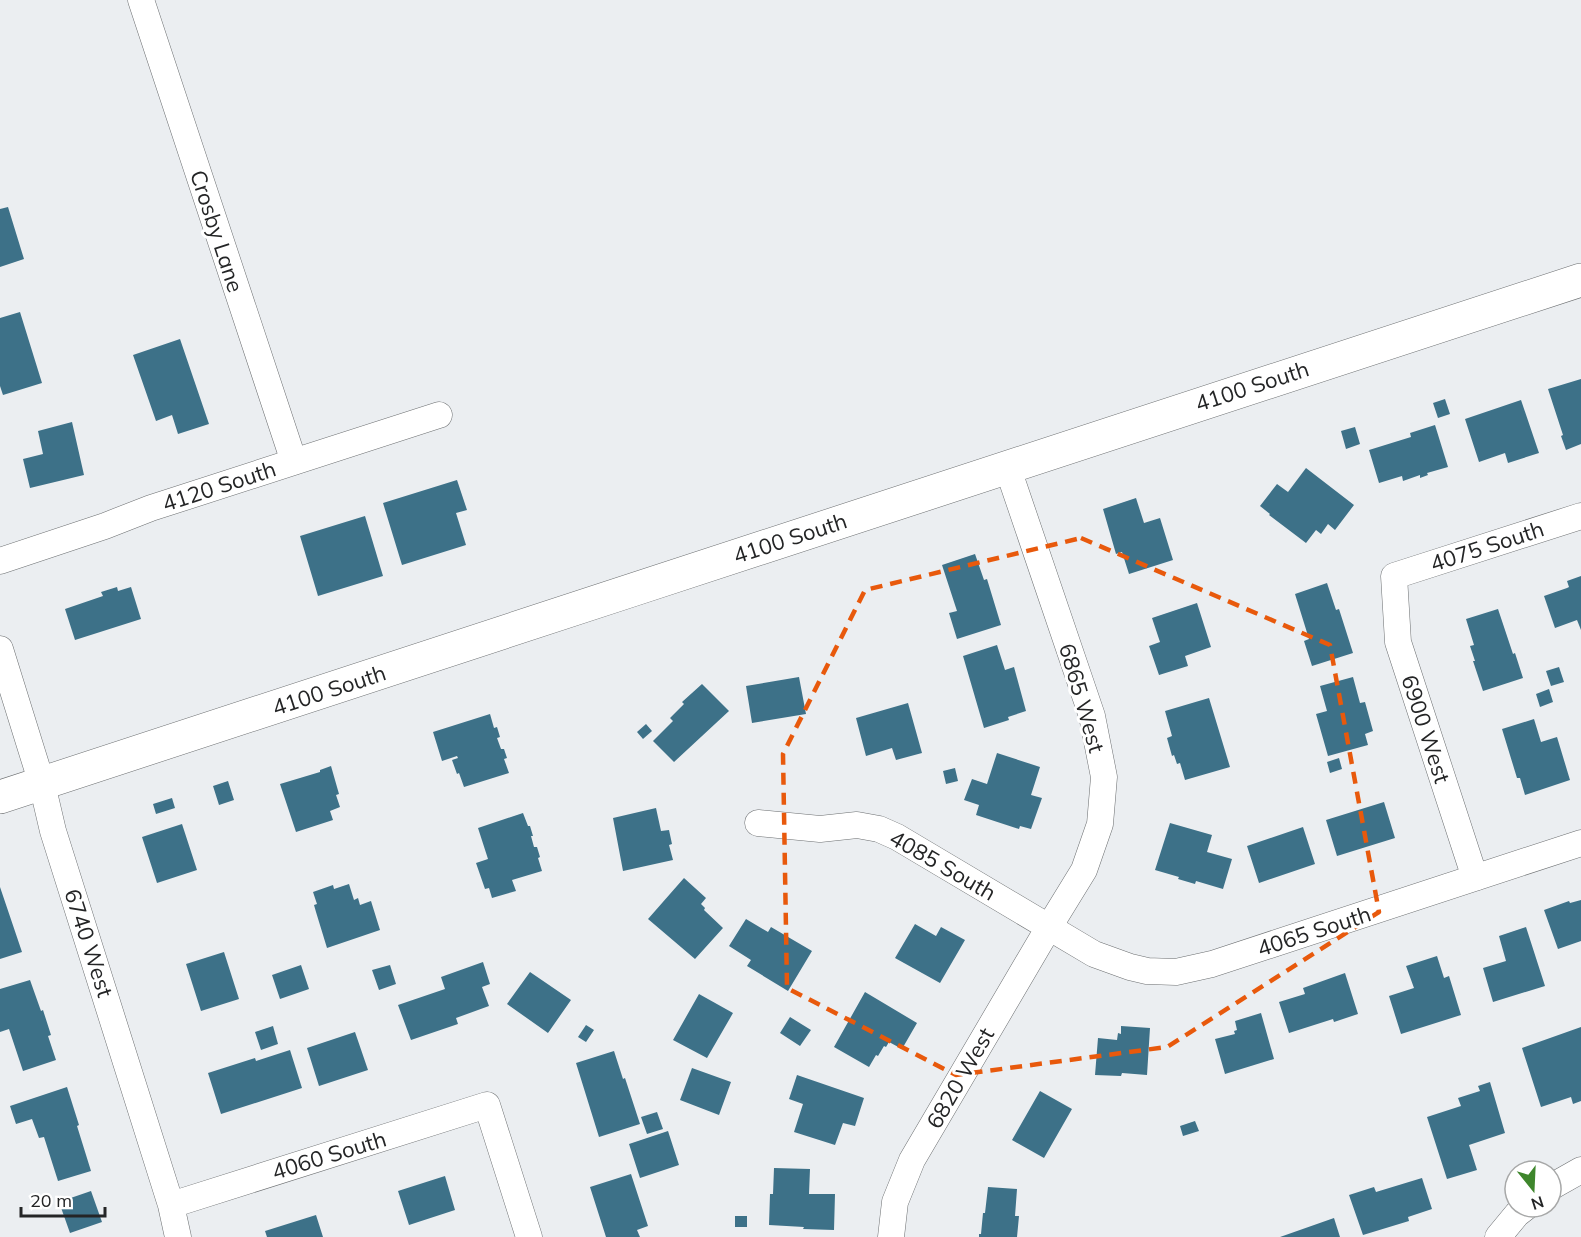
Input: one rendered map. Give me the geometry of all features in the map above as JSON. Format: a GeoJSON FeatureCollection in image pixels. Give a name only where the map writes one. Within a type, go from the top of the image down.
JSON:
{"type":"FeatureCollection","features":[{"type":"Feature","properties":{"kind":"main road","name":"4100 South"},"geometry":{"type":"LineString","coordinates":[[0,798],[1007,466],[1581,280]]}},
{"type":"Feature","properties":{"kind":"street","name":"Crosby Lane"},"geometry":{"type":"LineString","coordinates":[[141,0],[294,462]]}},
{"type":"Feature","properties":{"kind":"street","name":"4120 South"},"geometry":{"type":"LineString","coordinates":[[0,561],[151,508],[439,415]]}},
{"type":"Feature","properties":{"kind":"street","name":"6865 West"},"geometry":{"type":"LineString","coordinates":[[1007,466],[1092,716],[1104,777],[1100,824],[1084,870],[1049,927]]}},
{"type":"Feature","properties":{"kind":"street","name":"4075 South"},"geometry":{"type":"LineString","coordinates":[[1394,576],[1581,516]]}},
{"type":"Feature","properties":{"kind":"street","name":"6900 West"},"geometry":{"type":"LineString","coordinates":[[1394,576],[1398,642],[1475,878]]}},
{"type":"Feature","properties":{"kind":"street","name":"6740 West"},"geometry":{"type":"LineString","coordinates":[[0,649],[42,784],[53,831],[171,1205],[178,1237]]}},
{"type":"Feature","properties":{"kind":"street","name":"4085 South"},"geometry":{"type":"LineString","coordinates":[[758,823],[820,829],[857,825],[879,829],[897,837],[1049,927]]}},
{"type":"Feature","properties":{"kind":"street","name":"4065 South"},"geometry":{"type":"LineString","coordinates":[[1049,927],[1094,954],[1130,968],[1176,972],[1212,964],[1581,843]]}},
{"type":"Feature","properties":{"kind":"street","name":"6820 West"},"geometry":{"type":"LineString","coordinates":[[891,1237],[895,1202],[912,1160],[1049,927]]}},
{"type":"Feature","properties":{"kind":"street","name":"4060 South"},"geometry":{"type":"LineString","coordinates":[[171,1205],[487,1105],[529,1237]]}},
{"type":"Feature","properties":{"kind":"street"},"geometry":{"type":"LineString","coordinates":[[1563,1180],[1581,1170]]}},
{"type":"Feature","properties":{"kind":"street"},"geometry":{"type":"LineString","coordinates":[[1498,1237],[1513,1219]]}},
{"type":"Feature","properties":{"kind":"highlighted area"},"geometry":{"type":"Polygon","coordinates":[[[1081,538],[1330,645],[1379,912],[1167,1047],[956,1075],[787,988],[783,754],[865,590],[1081,538]]]}},
{"type":"Feature","properties":{"kind":"building"},"geometry":{"type":"Polygon","coordinates":[[[8,207],[24,259],[0,267],[0,209],[8,207]]]}},
{"type":"Feature","properties":{"kind":"building"},"geometry":{"type":"Polygon","coordinates":[[[20,312],[42,383],[3,395],[0,386],[0,318],[20,312]]]}},
{"type":"Feature","properties":{"kind":"building"},"geometry":{"type":"Polygon","coordinates":[[[180,339],[209,424],[178,434],[172,415],[156,421],[133,355],[180,339]]]}},
{"type":"Feature","properties":{"kind":"building"},"geometry":{"type":"Polygon","coordinates":[[[1581,379],[1581,444],[1566,450],[1548,389],[1581,379]]]}},
{"type":"Feature","properties":{"kind":"building"},"geometry":{"type":"Polygon","coordinates":[[[1445,399],[1450,414],[1438,418],[1433,403],[1445,399]]]}},
{"type":"Feature","properties":{"kind":"building"},"geometry":{"type":"Polygon","coordinates":[[[1521,400],[1539,453],[1508,463],[1505,453],[1479,462],[1465,419],[1521,400]]]}},
{"type":"Feature","properties":{"kind":"building"},"geometry":{"type":"Polygon","coordinates":[[[72,422],[84,475],[30,488],[23,459],[43,454],[38,431],[72,422]]]}},
{"type":"Feature","properties":{"kind":"building"},"geometry":{"type":"Polygon","coordinates":[[[1435,425],[1448,467],[1427,473],[1428,475],[1420,478],[1420,475],[1403,481],[1402,476],[1379,483],[1369,450],[1411,437],[1410,433],[1435,425]]]}},
{"type":"Feature","properties":{"kind":"building"},"geometry":{"type":"Polygon","coordinates":[[[1355,427],[1360,444],[1346,449],[1341,431],[1355,427]]]}},
{"type":"Feature","properties":{"kind":"building"},"geometry":{"type":"Polygon","coordinates":[[[1306,468],[1354,505],[1335,530],[1328,524],[1321,534],[1316,530],[1306,543],[1260,506],[1277,484],[1288,492],[1306,468]]]}},
{"type":"Feature","properties":{"kind":"building"},"geometry":{"type":"Polygon","coordinates":[[[457,480],[467,510],[456,513],[466,545],[402,565],[383,503],[457,480]]]}},
{"type":"Feature","properties":{"kind":"building"},"geometry":{"type":"Polygon","coordinates":[[[1136,498],[1144,523],[1160,518],[1173,560],[1129,574],[1122,552],[1116,554],[1103,509],[1136,498]]]}},
{"type":"Feature","properties":{"kind":"building"},"geometry":{"type":"Polygon","coordinates":[[[365,516],[383,576],[318,596],[300,536],[365,516]]]}},
{"type":"Feature","properties":{"kind":"building"},"geometry":{"type":"Polygon","coordinates":[[[975,554],[984,580],[987,579],[1001,625],[957,639],[949,613],[957,611],[942,565],[975,554]]]}},
{"type":"Feature","properties":{"kind":"building"},"geometry":{"type":"Polygon","coordinates":[[[1581,576],[1581,630],[1577,620],[1555,628],[1544,596],[1569,587],[1567,581],[1581,576]]]}},
{"type":"Feature","properties":{"kind":"building"},"geometry":{"type":"Polygon","coordinates":[[[1327,583],[1336,610],[1339,609],[1353,653],[1312,666],[1304,641],[1309,639],[1295,594],[1327,583]]]}},
{"type":"Feature","properties":{"kind":"building"},"geometry":{"type":"Polygon","coordinates":[[[117,587],[118,591],[131,587],[141,619],[75,640],[65,609],[103,596],[101,592],[117,587]]]}},
{"type":"Feature","properties":{"kind":"building"},"geometry":{"type":"Polygon","coordinates":[[[1197,603],[1211,647],[1185,656],[1188,666],[1159,675],[1149,646],[1160,642],[1152,618],[1197,603]]]}},
{"type":"Feature","properties":{"kind":"building"},"geometry":{"type":"Polygon","coordinates":[[[1498,609],[1523,678],[1483,691],[1473,661],[1475,661],[1470,646],[1474,645],[1466,619],[1498,609]]]}},
{"type":"Feature","properties":{"kind":"building"},"geometry":{"type":"Polygon","coordinates":[[[997,645],[1005,670],[1014,667],[1026,711],[1008,717],[1009,720],[984,728],[963,656],[997,645]]]}},
{"type":"Feature","properties":{"kind":"building"},"geometry":{"type":"Polygon","coordinates":[[[1559,667],[1564,682],[1551,686],[1546,671],[1559,667]]]}},
{"type":"Feature","properties":{"kind":"building"},"geometry":{"type":"Polygon","coordinates":[[[799,677],[806,714],[752,723],[746,686],[799,677]]]}},
{"type":"Feature","properties":{"kind":"building"},"geometry":{"type":"Polygon","coordinates":[[[1353,677],[1360,703],[1365,702],[1373,731],[1365,734],[1368,745],[1328,756],[1316,714],[1327,711],[1320,686],[1353,677]]]}},
{"type":"Feature","properties":{"kind":"building"},"geometry":{"type":"Polygon","coordinates":[[[702,684],[729,711],[674,762],[653,741],[673,721],[670,718],[684,704],[682,702],[702,684]]]}},
{"type":"Feature","properties":{"kind":"building"},"geometry":{"type":"Polygon","coordinates":[[[1549,689],[1553,702],[1540,707],[1536,694],[1549,689]]]}},
{"type":"Feature","properties":{"kind":"building"},"geometry":{"type":"Polygon","coordinates":[[[1209,698],[1230,767],[1185,780],[1180,763],[1177,764],[1174,755],[1172,756],[1167,738],[1172,736],[1165,711],[1209,698]]]}},
{"type":"Feature","properties":{"kind":"building"},"geometry":{"type":"Polygon","coordinates":[[[908,703],[922,753],[896,760],[892,748],[866,756],[856,718],[908,703]]]}},
{"type":"Feature","properties":{"kind":"building"},"geometry":{"type":"Polygon","coordinates":[[[490,714],[494,728],[497,727],[500,737],[497,738],[501,749],[504,749],[507,758],[504,759],[509,773],[464,787],[452,760],[458,758],[457,756],[442,761],[433,732],[490,714]]]}},
{"type":"Feature","properties":{"kind":"building"},"geometry":{"type":"Polygon","coordinates":[[[1534,719],[1541,742],[1557,737],[1570,780],[1525,795],[1520,778],[1517,778],[1502,729],[1534,719]]]}},
{"type":"Feature","properties":{"kind":"building"},"geometry":{"type":"Polygon","coordinates":[[[646,724],[652,731],[643,739],[637,732],[646,724]]]}},
{"type":"Feature","properties":{"kind":"building"},"geometry":{"type":"Polygon","coordinates":[[[997,753],[1040,767],[1031,795],[1042,798],[1031,829],[1020,826],[1019,829],[976,815],[979,805],[964,800],[972,779],[987,784],[997,753]]]}},
{"type":"Feature","properties":{"kind":"building"},"geometry":{"type":"Polygon","coordinates":[[[1339,758],[1342,769],[1330,773],[1327,762],[1339,758]]]}},
{"type":"Feature","properties":{"kind":"building"},"geometry":{"type":"Polygon","coordinates":[[[331,766],[339,794],[336,795],[340,807],[330,811],[333,820],[296,832],[280,784],[320,772],[331,766]]]}},
{"type":"Feature","properties":{"kind":"building"},"geometry":{"type":"Polygon","coordinates":[[[955,768],[958,781],[946,784],[943,771],[955,768]]]}},
{"type":"Feature","properties":{"kind":"building"},"geometry":{"type":"Polygon","coordinates":[[[228,781],[234,800],[219,805],[213,786],[228,781]]]}},
{"type":"Feature","properties":{"kind":"building"},"geometry":{"type":"Polygon","coordinates":[[[172,798],[175,808],[156,814],[153,804],[172,798]]]}},
{"type":"Feature","properties":{"kind":"building"},"geometry":{"type":"Polygon","coordinates":[[[1384,802],[1395,838],[1337,856],[1326,820],[1384,802]]]}},
{"type":"Feature","properties":{"kind":"building"},"geometry":{"type":"Polygon","coordinates":[[[656,808],[661,831],[669,830],[672,844],[669,845],[673,860],[623,871],[613,818],[656,808]]]}},
{"type":"Feature","properties":{"kind":"building"},"geometry":{"type":"Polygon","coordinates":[[[523,813],[530,826],[534,847],[537,847],[542,871],[512,880],[516,891],[492,898],[489,888],[485,889],[476,863],[488,859],[478,828],[523,813]]]}},
{"type":"Feature","properties":{"kind":"building"},"geometry":{"type":"Polygon","coordinates":[[[1170,823],[1212,835],[1207,852],[1232,859],[1223,889],[1196,881],[1195,884],[1155,870],[1170,823]]]}},
{"type":"Feature","properties":{"kind":"building"},"geometry":{"type":"Polygon","coordinates":[[[182,824],[197,870],[157,883],[142,837],[182,824]]]}},
{"type":"Feature","properties":{"kind":"building"},"geometry":{"type":"Polygon","coordinates":[[[1303,827],[1315,864],[1259,883],[1247,846],[1303,827]]]}},
{"type":"Feature","properties":{"kind":"building"},"geometry":{"type":"Polygon","coordinates":[[[684,878],[706,898],[701,904],[704,910],[723,928],[695,959],[648,919],[684,878]]]}},
{"type":"Feature","properties":{"kind":"building"},"geometry":{"type":"Polygon","coordinates":[[[349,884],[354,900],[358,898],[360,905],[371,901],[380,930],[327,948],[314,905],[317,904],[313,892],[333,885],[334,889],[349,884]]]}},
{"type":"Feature","properties":{"kind":"building"},"geometry":{"type":"Polygon","coordinates":[[[0,887],[22,952],[0,959],[0,887]]]}},
{"type":"Feature","properties":{"kind":"building"},"geometry":{"type":"Polygon","coordinates":[[[1581,900],[1581,941],[1558,949],[1544,910],[1569,901],[1570,903],[1581,900]]]}},
{"type":"Feature","properties":{"kind":"building"},"geometry":{"type":"Polygon","coordinates":[[[746,919],[768,932],[771,927],[812,951],[788,991],[747,966],[751,960],[729,946],[746,919]]]}},
{"type":"Feature","properties":{"kind":"building"},"geometry":{"type":"Polygon","coordinates":[[[915,924],[936,936],[941,927],[965,940],[940,983],[895,958],[915,924]]]}},
{"type":"Feature","properties":{"kind":"building"},"geometry":{"type":"Polygon","coordinates":[[[1526,927],[1545,986],[1493,1002],[1483,968],[1506,961],[1499,936],[1526,927]]]}},
{"type":"Feature","properties":{"kind":"building"},"geometry":{"type":"Polygon","coordinates":[[[224,952],[239,999],[201,1011],[186,964],[224,952]]]}},
{"type":"Feature","properties":{"kind":"building"},"geometry":{"type":"Polygon","coordinates":[[[1437,956],[1444,978],[1449,976],[1461,1015],[1401,1034],[1389,996],[1414,988],[1406,966],[1437,956]]]}},
{"type":"Feature","properties":{"kind":"building"},"geometry":{"type":"Polygon","coordinates":[[[483,962],[490,984],[482,987],[489,1006],[456,1018],[458,1024],[411,1040],[398,1005],[445,989],[441,977],[483,962]]]}},
{"type":"Feature","properties":{"kind":"building"},"geometry":{"type":"Polygon","coordinates":[[[301,965],[309,989],[280,999],[272,975],[301,965]]]}},
{"type":"Feature","properties":{"kind":"building"},"geometry":{"type":"Polygon","coordinates":[[[390,965],[396,984],[379,990],[372,970],[390,965]]]}},
{"type":"Feature","properties":{"kind":"building"},"geometry":{"type":"Polygon","coordinates":[[[530,972],[571,1000],[548,1033],[507,1004],[530,972]]]}},
{"type":"Feature","properties":{"kind":"building"},"geometry":{"type":"Polygon","coordinates":[[[1345,973],[1358,1014],[1334,1022],[1333,1019],[1289,1033],[1279,1002],[1305,994],[1303,988],[1345,973]]]}},
{"type":"Feature","properties":{"kind":"building"},"geometry":{"type":"Polygon","coordinates":[[[30,980],[41,1011],[43,1010],[56,1060],[23,1071],[9,1029],[0,1032],[0,989],[30,980]]]}},
{"type":"Feature","properties":{"kind":"building"},"geometry":{"type":"Polygon","coordinates":[[[865,992],[917,1023],[902,1049],[889,1042],[878,1056],[876,1055],[869,1067],[834,1047],[865,992]]]}},
{"type":"Feature","properties":{"kind":"building"},"geometry":{"type":"Polygon","coordinates":[[[699,994],[733,1013],[707,1058],[673,1040],[699,994]]]}},
{"type":"Feature","properties":{"kind":"building"},"geometry":{"type":"Polygon","coordinates":[[[1261,1013],[1274,1059],[1225,1074],[1215,1039],[1235,1034],[1234,1031],[1237,1030],[1235,1021],[1261,1013]]]}},
{"type":"Feature","properties":{"kind":"building"},"geometry":{"type":"Polygon","coordinates":[[[790,1017],[811,1030],[800,1046],[780,1033],[790,1017]]]}},
{"type":"Feature","properties":{"kind":"building"},"geometry":{"type":"Polygon","coordinates":[[[586,1025],[594,1030],[586,1042],[578,1037],[586,1025]]]}},
{"type":"Feature","properties":{"kind":"building"},"geometry":{"type":"Polygon","coordinates":[[[273,1026],[278,1044],[261,1050],[255,1032],[273,1026]]]}},
{"type":"Feature","properties":{"kind":"building"},"geometry":{"type":"Polygon","coordinates":[[[1121,1026],[1150,1028],[1147,1075],[1122,1073],[1121,1076],[1095,1075],[1098,1038],[1117,1040],[1118,1033],[1121,1034],[1121,1026]]]}},
{"type":"Feature","properties":{"kind":"building"},"geometry":{"type":"Polygon","coordinates":[[[1581,1027],[1581,1101],[1573,1104],[1571,1097],[1541,1107],[1522,1048],[1581,1027]]]}},
{"type":"Feature","properties":{"kind":"building"},"geometry":{"type":"Polygon","coordinates":[[[355,1032],[368,1070],[319,1086],[307,1048],[355,1032]]]}},
{"type":"Feature","properties":{"kind":"building"},"geometry":{"type":"Polygon","coordinates":[[[290,1050],[302,1088],[221,1114],[208,1073],[290,1050]]]}},
{"type":"Feature","properties":{"kind":"building"},"geometry":{"type":"Polygon","coordinates":[[[614,1051],[640,1124],[599,1137],[576,1063],[614,1051]]]}},
{"type":"Feature","properties":{"kind":"building"},"geometry":{"type":"Polygon","coordinates":[[[692,1068],[731,1082],[719,1115],[680,1100],[692,1068]]]}},
{"type":"Feature","properties":{"kind":"building"},"geometry":{"type":"Polygon","coordinates":[[[797,1075],[864,1098],[855,1126],[843,1123],[835,1145],[794,1132],[803,1104],[789,1099],[797,1075]]]}},
{"type":"Feature","properties":{"kind":"building"},"geometry":{"type":"Polygon","coordinates":[[[1490,1082],[1505,1133],[1469,1145],[1477,1170],[1447,1179],[1427,1117],[1461,1106],[1458,1098],[1480,1091],[1478,1086],[1490,1082]]]}},
{"type":"Feature","properties":{"kind":"building"},"geometry":{"type":"Polygon","coordinates":[[[67,1087],[91,1171],[58,1181],[44,1137],[39,1138],[32,1119],[16,1124],[10,1106],[67,1087]]]}},
{"type":"Feature","properties":{"kind":"building"},"geometry":{"type":"Polygon","coordinates":[[[1040,1091],[1072,1109],[1044,1158],[1012,1140],[1040,1091]]]}},
{"type":"Feature","properties":{"kind":"building"},"geometry":{"type":"Polygon","coordinates":[[[657,1112],[663,1129],[647,1134],[641,1117],[657,1112]]]}},
{"type":"Feature","properties":{"kind":"building"},"geometry":{"type":"Polygon","coordinates":[[[1195,1121],[1199,1131],[1183,1136],[1180,1126],[1195,1121]]]}},
{"type":"Feature","properties":{"kind":"building"},"geometry":{"type":"Polygon","coordinates":[[[668,1131],[679,1165],[640,1178],[629,1144],[668,1131]]]}},
{"type":"Feature","properties":{"kind":"building"},"geometry":{"type":"Polygon","coordinates":[[[774,1168],[810,1169],[809,1194],[835,1194],[834,1230],[769,1225],[774,1168]]]}},
{"type":"Feature","properties":{"kind":"building"},"geometry":{"type":"Polygon","coordinates":[[[631,1174],[648,1226],[637,1230],[640,1237],[606,1237],[590,1187],[631,1174]]]}},
{"type":"Feature","properties":{"kind":"building"},"geometry":{"type":"Polygon","coordinates":[[[445,1176],[455,1210],[409,1225],[398,1191],[445,1176]]]}},
{"type":"Feature","properties":{"kind":"building"},"geometry":{"type":"Polygon","coordinates":[[[1422,1178],[1432,1209],[1408,1217],[1409,1221],[1363,1235],[1349,1195],[1374,1187],[1376,1192],[1422,1178]]]}},
{"type":"Feature","properties":{"kind":"building"},"geometry":{"type":"Polygon","coordinates":[[[988,1187],[1017,1189],[1015,1216],[1019,1216],[1017,1237],[979,1237],[988,1187]]]}},
{"type":"Feature","properties":{"kind":"building"},"geometry":{"type":"Polygon","coordinates":[[[91,1191],[102,1222],[70,1233],[59,1202],[91,1191]]]}},
{"type":"Feature","properties":{"kind":"building"},"geometry":{"type":"Polygon","coordinates":[[[316,1215],[323,1237],[267,1237],[265,1231],[316,1215]]]}},
{"type":"Feature","properties":{"kind":"building"},"geometry":{"type":"Polygon","coordinates":[[[735,1216],[747,1216],[747,1227],[735,1227],[735,1216]]]}},
{"type":"Feature","properties":{"kind":"building"},"geometry":{"type":"Polygon","coordinates":[[[1334,1218],[1340,1237],[1280,1237],[1334,1218]]]}}]}
